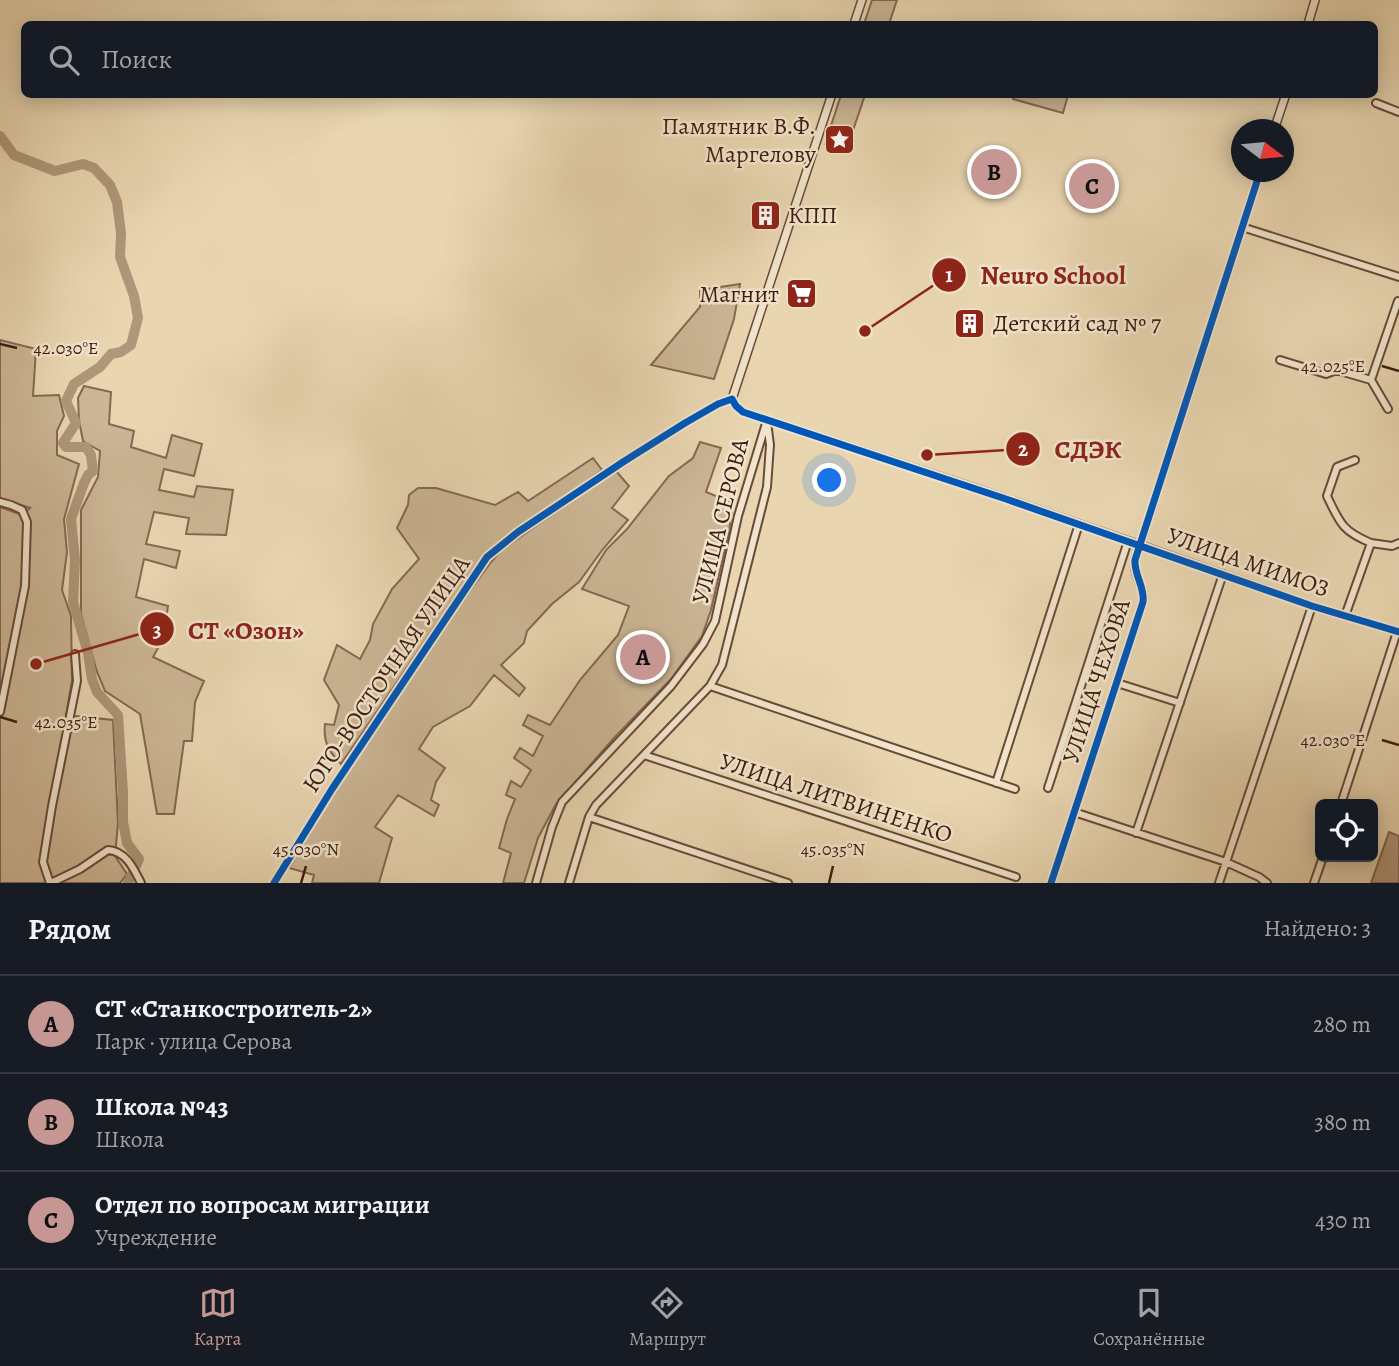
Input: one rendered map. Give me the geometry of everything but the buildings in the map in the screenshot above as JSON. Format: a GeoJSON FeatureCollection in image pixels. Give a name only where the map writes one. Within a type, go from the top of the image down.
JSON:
{"type":"FeatureCollection","features":[{"type":"Feature","properties":{"kind":"street"},"geometry":{"type":"LineString","coordinates":[[855,21],[862,0]]}},
{"type":"Feature","properties":{"kind":"street"},"geometry":{"type":"LineString","coordinates":[[1309,21],[1315,0]]}},
{"type":"Feature","properties":{"kind":"street"},"geometry":{"type":"LineString","coordinates":[[732,399],[831,98]]}},
{"type":"Feature","properties":{"kind":"street"},"geometry":{"type":"LineString","coordinates":[[1278,119],[1285,98]]}},
{"type":"Feature","properties":{"kind":"street"},"geometry":{"type":"LineString","coordinates":[[1376,103],[1399,112]]}},
{"type":"Feature","properties":{"kind":"street","name":"УЛИЦА ЧЕХОВА"},"geometry":{"type":"LineString","coordinates":[[1051,883],[1143,602],[1144,595],[1134,567],[1140,545],[1257,182]]}},
{"type":"Feature","properties":{"kind":"street"},"geometry":{"type":"LineString","coordinates":[[1242,227],[1399,277]]}},
{"type":"Feature","properties":{"kind":"street"},"geometry":{"type":"LineString","coordinates":[[1371,380],[1399,300]]}},
{"type":"Feature","properties":{"kind":"street"},"geometry":{"type":"LineString","coordinates":[[1280,360],[1326,374],[1334,371],[1371,380],[1388,410]]}},
{"type":"Feature","properties":{"kind":"street","name":"УЛИЦА МИМОЗ"},"geometry":{"type":"LineString","coordinates":[[732,399],[743,412],[964,484],[1312,606],[1398,632]]}},
{"type":"Feature","properties":{"kind":"street","name":"ЮГО-ВОСТОЧНАЯ УЛИЦА"},"geometry":{"type":"LineString","coordinates":[[274,883],[332,789],[487,556],[623,462],[685,423],[732,399]]}},
{"type":"Feature","properties":{"kind":"street","name":"УЛИЦА СЕРОВА"},"geometry":{"type":"LineString","coordinates":[[569,883],[589,817],[596,805],[710,686],[722,665],[767,487],[770,444],[767,420]]}},
{"type":"Feature","properties":{"kind":"street","name":"УЛИЦА СЕРОВА"},"geometry":{"type":"LineString","coordinates":[[536,883],[562,802],[671,686],[703,644],[715,621],[738,516],[767,420]]}},
{"type":"Feature","properties":{"kind":"street"},"geometry":{"type":"LineString","coordinates":[[1354,460],[1337,467],[1327,496],[1346,529],[1354,536],[1371,543],[1392,546],[1399,543]]}},
{"type":"Feature","properties":{"kind":"street"},"geometry":{"type":"LineString","coordinates":[[0,502],[22,510],[27,522],[24,586],[0,712]]}},
{"type":"Feature","properties":{"kind":"street"},"geometry":{"type":"LineString","coordinates":[[996,783],[1079,524]]}},
{"type":"Feature","properties":{"kind":"street"},"geometry":{"type":"LineString","coordinates":[[1048,788],[1128,541]]}},
{"type":"Feature","properties":{"kind":"street"},"geometry":{"type":"LineString","coordinates":[[1345,616],[1371,543]]}},
{"type":"Feature","properties":{"kind":"street"},"geometry":{"type":"LineString","coordinates":[[1136,833],[1223,574]]}},
{"type":"Feature","properties":{"kind":"street"},"geometry":{"type":"LineString","coordinates":[[1219,883],[1312,606]]}},
{"type":"Feature","properties":{"kind":"street"},"geometry":{"type":"LineString","coordinates":[[1343,799],[1398,632]]}},
{"type":"Feature","properties":{"kind":"street"},"geometry":{"type":"LineString","coordinates":[[75,654],[77,681],[52,806],[44,862],[50,883],[80,869],[108,849],[123,855],[141,883]]}},
{"type":"Feature","properties":{"kind":"street"},"geometry":{"type":"LineString","coordinates":[[1116,682],[1180,703]]}},
{"type":"Feature","properties":{"kind":"street"},"geometry":{"type":"LineString","coordinates":[[710,686],[1015,789]]}},
{"type":"Feature","properties":{"kind":"street","name":"УЛИЦА ЛИТВИНЕНКО"},"geometry":{"type":"LineString","coordinates":[[644,755],[1016,877]]}},
{"type":"Feature","properties":{"kind":"street"},"geometry":{"type":"LineString","coordinates":[[1074,812],[1226,862],[1267,883]]}},
{"type":"Feature","properties":{"kind":"street"},"geometry":{"type":"LineString","coordinates":[[589,817],[788,883]]}},
{"type":"Feature","properties":{"kind":"street"},"geometry":{"type":"LineString","coordinates":[[1314,883],[1321,862]]}},
{"type":"Feature","properties":{"kind":"shaded area"},"geometry":{"type":"Polygon","coordinates":[[[872,0],[897,0],[890,21],[865,21],[872,0]]]}},
{"type":"Feature","properties":{"kind":"shaded area"},"geometry":{"type":"Polygon","coordinates":[[[840,98],[864,98],[846,151],[825,144],[840,98]]]}},
{"type":"Feature","properties":{"kind":"shaded area"},"geometry":{"type":"Polygon","coordinates":[[[1013,98],[1067,98],[1063,113],[1013,98]]]}},
{"type":"Feature","properties":{"kind":"shaded area"},"geometry":{"type":"Polygon","coordinates":[[[740,284],[734,319],[714,379],[651,365],[700,307],[700,290],[740,284]]]}},
{"type":"Feature","properties":{"kind":"shaded area"},"geometry":{"type":"Polygon","coordinates":[[[0,340],[36,349],[33,396],[59,395],[64,416],[57,431],[57,455],[79,464],[64,519],[67,552],[62,590],[71,616],[72,681],[66,715],[113,720],[118,823],[115,856],[127,874],[120,883],[64,883],[60,875],[45,883],[0,883],[0,507],[22,515],[30,508],[0,498],[0,340]]]}},
{"type":"Feature","properties":{"kind":"shaded area"},"geometry":{"type":"Polygon","coordinates":[[[84,386],[111,392],[109,424],[134,431],[131,447],[166,458],[172,435],[202,444],[194,476],[164,469],[159,490],[194,497],[197,486],[233,490],[226,535],[186,534],[189,518],[154,512],[146,544],[180,551],[176,568],[144,559],[136,597],[168,606],[163,639],[153,657],[204,681],[195,702],[192,741],[184,741],[174,814],[157,814],[140,714],[105,691],[81,614],[81,510],[98,477],[100,451],[83,441],[78,398],[84,386]]]}},
{"type":"Feature","properties":{"kind":"shaded area"},"geometry":{"type":"Polygon","coordinates":[[[700,442],[721,448],[706,492],[733,503],[711,610],[702,636],[671,679],[556,804],[538,838],[524,883],[503,883],[511,853],[499,848],[515,799],[506,795],[511,781],[521,787],[531,770],[514,758],[520,748],[533,756],[543,736],[523,725],[528,715],[550,725],[580,680],[618,635],[629,606],[582,589],[606,550],[627,529],[669,476],[693,458],[700,442]]]}},
{"type":"Feature","properties":{"kind":"shaded area"},"geometry":{"type":"Polygon","coordinates":[[[593,458],[602,470],[530,522],[519,527],[484,555],[341,764],[330,751],[326,741],[325,724],[334,725],[339,705],[324,680],[337,645],[360,659],[370,640],[373,624],[392,589],[419,559],[397,528],[408,505],[409,495],[418,488],[436,488],[495,505],[518,492],[528,501],[593,458]]]}},
{"type":"Feature","properties":{"kind":"shaded area"},"geometry":{"type":"Polygon","coordinates":[[[616,471],[629,486],[612,508],[628,520],[579,582],[552,604],[527,631],[524,643],[501,665],[525,688],[519,696],[494,675],[470,706],[433,727],[419,749],[445,768],[436,782],[431,800],[439,805],[434,816],[398,795],[375,827],[392,838],[379,883],[312,883],[314,875],[289,868],[386,712],[491,562],[501,551],[616,471]]]}},
{"type":"Feature","properties":{"kind":"shaded area"},"geometry":{"type":"Polygon","coordinates":[[[1389,832],[1399,836],[1399,883],[1371,883],[1389,832]]]}},
{"type":"Feature","properties":{"kind":"waterway"},"geometry":{"type":"LineString","coordinates":[[0,136],[14,155],[55,171],[83,164],[94,168],[110,185],[117,202],[121,233],[120,257],[134,296],[138,318],[131,345],[121,352],[111,354],[100,367],[74,384],[66,401],[76,423],[63,443],[66,447],[86,447],[91,455],[93,471],[84,483],[71,519],[75,560],[73,602],[97,692],[118,715],[123,822],[127,843],[139,859],[128,883]]}},
{"type":"Feature","properties":{"kind":"cycle path"},"geometry":{"type":"LineString","coordinates":[[1051,883],[1143,602],[1135,560],[1257,182]]}},
{"type":"Feature","properties":{"kind":"cycle path"},"geometry":{"type":"LineString","coordinates":[[274,883],[332,789],[487,557],[518,532],[623,462],[685,423],[732,399],[743,412],[1006,499],[1312,606],[1399,632]]}},
{"type":"Feature","properties":{"kind":"place","name":"Памятник В.Ф. Маргелову"},"geometry":{"type":"Point","coordinates":[839,140]}},
{"type":"Feature","properties":{"kind":"place","name":"Школа №43"},"geometry":{"type":"Point","coordinates":[994,172]}},
{"type":"Feature","properties":{"kind":"place","name":"Отдел по вопросам миграции"},"geometry":{"type":"Point","coordinates":[1092,186]}},
{"type":"Feature","properties":{"kind":"place","name":"КПП"},"geometry":{"type":"Point","coordinates":[765,215]}},
{"type":"Feature","properties":{"kind":"place","name":"Магнит"},"geometry":{"type":"Point","coordinates":[802,294]}},
{"type":"Feature","properties":{"kind":"place","name":"Детский сад № 7"},"geometry":{"type":"Point","coordinates":[970,323]}},
{"type":"Feature","properties":{"kind":"place","name":"Neuro School"},"geometry":{"type":"Point","coordinates":[865,331]}},
{"type":"Feature","properties":{"kind":"place","name":"СДЭК"},"geometry":{"type":"Point","coordinates":[927,455]}},
{"type":"Feature","properties":{"kind":"place","name":"СТ «Станкостроитель-2»"},"geometry":{"type":"Point","coordinates":[643,657]}},
{"type":"Feature","properties":{"kind":"place","name":"СТ «Озон»"},"geometry":{"type":"Point","coordinates":[36,664]}}]}
